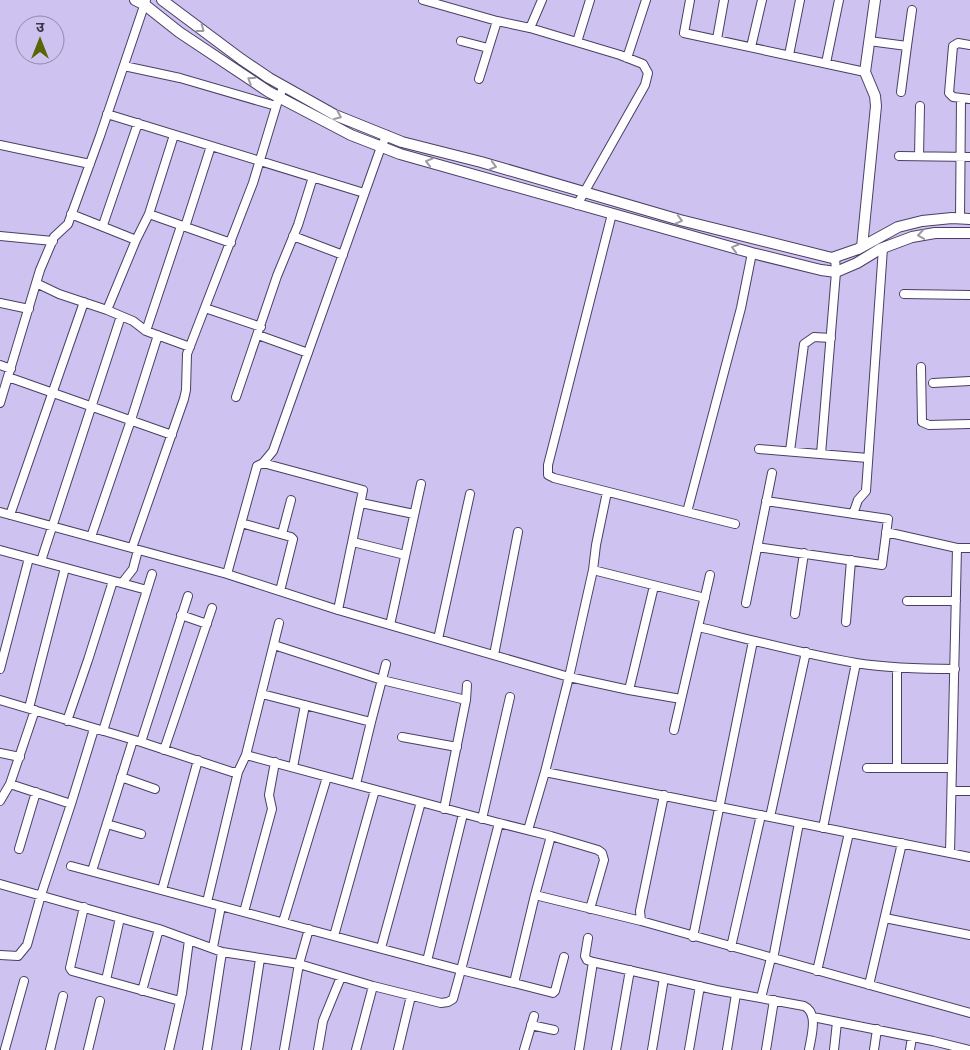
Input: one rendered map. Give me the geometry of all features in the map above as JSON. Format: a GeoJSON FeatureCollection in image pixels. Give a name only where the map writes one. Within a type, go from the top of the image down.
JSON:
{"type":"FeatureCollection","features":[{"type":"Feature","properties":{"kind":"street"},"geometry":{"type":"LineString","coordinates":[[134,0],[146,2],[179,32],[277,101],[337,129],[400,154],[752,253],[836,272],[857,263],[883,248],[912,237],[970,232]]}},
{"type":"Feature","properties":{"kind":"street"},"geometry":{"type":"LineString","coordinates":[[162,0],[241,59],[284,86],[335,115],[402,142],[585,192],[652,213],[832,258],[862,247],[898,227],[922,221],[965,219],[961,157],[961,98]]}},
{"type":"Feature","properties":{"kind":"street"},"geometry":{"type":"LineString","coordinates":[[423,0],[445,3],[497,21],[530,28],[577,42],[627,58],[642,64],[646,68],[648,77],[645,85],[577,204]]}},
{"type":"Feature","properties":{"kind":"street"},"geometry":{"type":"LineString","coordinates":[[530,28],[542,0]]}},
{"type":"Feature","properties":{"kind":"street"},"geometry":{"type":"LineString","coordinates":[[577,42],[590,0]]}},
{"type":"Feature","properties":{"kind":"street"},"geometry":{"type":"LineString","coordinates":[[627,58],[646,0]]}},
{"type":"Feature","properties":{"kind":"street"},"geometry":{"type":"LineString","coordinates":[[690,0],[684,32],[865,72]]}},
{"type":"Feature","properties":{"kind":"street"},"geometry":{"type":"LineString","coordinates":[[717,39],[724,0]]}},
{"type":"Feature","properties":{"kind":"street"},"geometry":{"type":"LineString","coordinates":[[751,47],[762,0]]}},
{"type":"Feature","properties":{"kind":"street"},"geometry":{"type":"LineString","coordinates":[[789,55],[800,0]]}},
{"type":"Feature","properties":{"kind":"street"},"geometry":{"type":"LineString","coordinates":[[826,63],[838,0]]}},
{"type":"Feature","properties":{"kind":"street"},"geometry":{"type":"LineString","coordinates":[[862,247],[876,106],[875,96],[865,72],[875,0]]}},
{"type":"Feature","properties":{"kind":"street"},"geometry":{"type":"LineString","coordinates":[[0,402],[36,283],[54,237],[68,224],[146,2]]}},
{"type":"Feature","properties":{"kind":"street"},"geometry":{"type":"LineString","coordinates":[[901,92],[912,10]]}},
{"type":"Feature","properties":{"kind":"street"},"geometry":{"type":"LineString","coordinates":[[478,79],[497,21]]}},
{"type":"Feature","properties":{"kind":"street"},"geometry":{"type":"LineString","coordinates":[[461,41],[488,48]]}},
{"type":"Feature","properties":{"kind":"street"},"geometry":{"type":"LineString","coordinates":[[869,41],[907,46]]}},
{"type":"Feature","properties":{"kind":"street"},"geometry":{"type":"LineString","coordinates":[[970,45],[958,43],[953,46],[949,93],[953,97],[970,99]]}},
{"type":"Feature","properties":{"kind":"street"},"geometry":{"type":"LineString","coordinates":[[124,66],[277,101]]}},
{"type":"Feature","properties":{"kind":"street"},"geometry":{"type":"LineString","coordinates":[[122,584],[133,569],[135,549],[186,390],[185,368],[190,347],[231,244],[260,161],[277,101],[284,86]]}},
{"type":"Feature","properties":{"kind":"street"},"geometry":{"type":"LineString","coordinates":[[919,156],[920,106]]}},
{"type":"Feature","properties":{"kind":"street"},"geometry":{"type":"LineString","coordinates":[[108,114],[364,193]]}},
{"type":"Feature","properties":{"kind":"street"},"geometry":{"type":"LineString","coordinates":[[103,225],[138,123]]}},
{"type":"Feature","properties":{"kind":"street"},"geometry":{"type":"LineString","coordinates":[[107,310],[148,214],[174,134]]}},
{"type":"Feature","properties":{"kind":"street"},"geometry":{"type":"LineString","coordinates":[[227,574],[257,466],[274,451],[380,146],[387,135]]}},
{"type":"Feature","properties":{"kind":"street"},"geometry":{"type":"LineString","coordinates":[[0,145],[90,164]]}},
{"type":"Feature","properties":{"kind":"street"},"geometry":{"type":"LineString","coordinates":[[146,331],[211,146]]}},
{"type":"Feature","properties":{"kind":"street"},"geometry":{"type":"LineString","coordinates":[[899,156],[970,157]]}},
{"type":"Feature","properties":{"kind":"street"},"geometry":{"type":"LineString","coordinates":[[236,397],[277,276],[314,177]]}},
{"type":"Feature","properties":{"kind":"street"},"geometry":{"type":"LineString","coordinates":[[71,214],[103,225],[136,240]]}},
{"type":"Feature","properties":{"kind":"street"},"geometry":{"type":"LineString","coordinates":[[148,214],[231,244]]}},
{"type":"Feature","properties":{"kind":"street"},"geometry":{"type":"LineString","coordinates":[[612,214],[548,475],[735,524]]}},
{"type":"Feature","properties":{"kind":"street"},"geometry":{"type":"LineString","coordinates":[[0,236],[53,241]]}},
{"type":"Feature","properties":{"kind":"street"},"geometry":{"type":"LineString","coordinates":[[293,236],[342,255]]}},
{"type":"Feature","properties":{"kind":"street"},"geometry":{"type":"LineString","coordinates":[[853,514],[858,500],[866,491],[883,248]]}},
{"type":"Feature","properties":{"kind":"street"},"geometry":{"type":"LineString","coordinates":[[687,512],[741,308],[752,253]]}},
{"type":"Feature","properties":{"kind":"street"},"geometry":{"type":"LineString","coordinates":[[822,454],[836,272],[835,257]]}},
{"type":"Feature","properties":{"kind":"street"},"geometry":{"type":"LineString","coordinates":[[36,283],[59,294],[107,310],[132,321],[146,331],[190,347]]}},
{"type":"Feature","properties":{"kind":"street"},"geometry":{"type":"LineString","coordinates":[[904,294],[970,295]]}},
{"type":"Feature","properties":{"kind":"street"},"geometry":{"type":"LineString","coordinates":[[0,302],[29,309]]}},
{"type":"Feature","properties":{"kind":"street"},"geometry":{"type":"LineString","coordinates":[[10,515],[84,302]]}},
{"type":"Feature","properties":{"kind":"street"},"geometry":{"type":"LineString","coordinates":[[205,308],[261,327]]}},
{"type":"Feature","properties":{"kind":"street"},"geometry":{"type":"LineString","coordinates":[[41,562],[120,316]]}},
{"type":"Feature","properties":{"kind":"street"},"geometry":{"type":"LineString","coordinates":[[91,537],[158,336]]}},
{"type":"Feature","properties":{"kind":"street"},"geometry":{"type":"LineString","coordinates":[[258,336],[308,353]]}},
{"type":"Feature","properties":{"kind":"street"},"geometry":{"type":"LineString","coordinates":[[790,452],[804,344],[814,337],[831,338]]}},
{"type":"Feature","properties":{"kind":"street"},"geometry":{"type":"LineString","coordinates":[[0,365],[10,373],[53,393],[172,435]]}},
{"type":"Feature","properties":{"kind":"street"},"geometry":{"type":"LineString","coordinates":[[921,366],[922,422],[929,425],[970,424]]}},
{"type":"Feature","properties":{"kind":"street"},"geometry":{"type":"LineString","coordinates":[[933,383],[970,382]]}},
{"type":"Feature","properties":{"kind":"street"},"geometry":{"type":"LineString","coordinates":[[759,449],[868,458]]}},
{"type":"Feature","properties":{"kind":"street"},"geometry":{"type":"LineString","coordinates":[[262,463],[363,490],[338,610]]}},
{"type":"Feature","properties":{"kind":"street"},"geometry":{"type":"LineString","coordinates":[[746,603],[772,472]]}},
{"type":"Feature","properties":{"kind":"street"},"geometry":{"type":"LineString","coordinates":[[390,625],[421,484]]}},
{"type":"Feature","properties":{"kind":"street"},"geometry":{"type":"LineString","coordinates":[[528,830],[569,677],[607,492]]}},
{"type":"Feature","properties":{"kind":"street"},"geometry":{"type":"LineString","coordinates":[[438,639],[470,494]]}},
{"type":"Feature","properties":{"kind":"street"},"geometry":{"type":"LineString","coordinates":[[282,534],[291,500]]}},
{"type":"Feature","properties":{"kind":"street"},"geometry":{"type":"LineString","coordinates":[[757,547],[882,565],[888,519],[766,501]]}},
{"type":"Feature","properties":{"kind":"street"},"geometry":{"type":"LineString","coordinates":[[361,503],[414,514]]}},
{"type":"Feature","properties":{"kind":"street"},"geometry":{"type":"LineString","coordinates":[[0,512],[227,574],[338,610],[569,677],[681,699]]}},
{"type":"Feature","properties":{"kind":"street"},"geometry":{"type":"LineString","coordinates":[[241,523],[291,537],[294,542],[280,591]]}},
{"type":"Feature","properties":{"kind":"street"},"geometry":{"type":"LineString","coordinates":[[494,655],[518,532]]}},
{"type":"Feature","properties":{"kind":"street"},"geometry":{"type":"LineString","coordinates":[[886,532],[957,548],[970,548]]}},
{"type":"Feature","properties":{"kind":"street"},"geometry":{"type":"LineString","coordinates":[[353,542],[405,555]]}},
{"type":"Feature","properties":{"kind":"street"},"geometry":{"type":"LineString","coordinates":[[950,853],[957,548]]}},
{"type":"Feature","properties":{"kind":"street"},"geometry":{"type":"LineString","coordinates":[[0,550],[147,590]]}},
{"type":"Feature","properties":{"kind":"street"},"geometry":{"type":"LineString","coordinates":[[795,614],[804,553]]}},
{"type":"Feature","properties":{"kind":"street"},"geometry":{"type":"LineString","coordinates":[[0,669],[29,558]]}},
{"type":"Feature","properties":{"kind":"street"},"geometry":{"type":"LineString","coordinates":[[846,622],[851,560]]}},
{"type":"Feature","properties":{"kind":"street"},"geometry":{"type":"LineString","coordinates":[[0,802],[10,784],[20,757],[65,568]]}},
{"type":"Feature","properties":{"kind":"street"},"geometry":{"type":"LineString","coordinates":[[592,570],[705,598]]}},
{"type":"Feature","properties":{"kind":"street"},"geometry":{"type":"LineString","coordinates":[[103,731],[152,574]]}},
{"type":"Feature","properties":{"kind":"street"},"geometry":{"type":"LineString","coordinates":[[674,730],[710,575]]}},
{"type":"Feature","properties":{"kind":"street"},"geometry":{"type":"LineString","coordinates":[[67,721],[113,581]]}},
{"type":"Feature","properties":{"kind":"street"},"geometry":{"type":"LineString","coordinates":[[629,690],[654,586]]}},
{"type":"Feature","properties":{"kind":"street"},"geometry":{"type":"LineString","coordinates":[[92,871],[121,777],[137,741],[188,596]]}},
{"type":"Feature","properties":{"kind":"street"},"geometry":{"type":"LineString","coordinates":[[907,601],[956,601]]}},
{"type":"Feature","properties":{"kind":"street"},"geometry":{"type":"LineString","coordinates":[[164,750],[212,608]]}},
{"type":"Feature","properties":{"kind":"street"},"geometry":{"type":"LineString","coordinates":[[181,615],[207,624]]}},
{"type":"Feature","properties":{"kind":"street"},"geometry":{"type":"LineString","coordinates":[[207,902],[238,779],[238,772],[246,755],[280,623]]}},
{"type":"Feature","properties":{"kind":"street"},"geometry":{"type":"LineString","coordinates":[[699,627],[753,641],[856,663],[898,668],[955,669]]}},
{"type":"Feature","properties":{"kind":"street"},"geometry":{"type":"LineString","coordinates":[[693,937],[753,641]]}},
{"type":"Feature","properties":{"kind":"street"},"geometry":{"type":"LineString","coordinates":[[274,645],[382,680],[466,700]]}},
{"type":"Feature","properties":{"kind":"street"},"geometry":{"type":"LineString","coordinates":[[770,817],[806,652]]}},
{"type":"Feature","properties":{"kind":"street"},"geometry":{"type":"LineString","coordinates":[[823,828],[856,663]]}},
{"type":"Feature","properties":{"kind":"street"},"geometry":{"type":"LineString","coordinates":[[356,784],[386,664]]}},
{"type":"Feature","properties":{"kind":"street"},"geometry":{"type":"LineString","coordinates":[[898,668],[898,768]]}},
{"type":"Feature","properties":{"kind":"street"},"geometry":{"type":"LineString","coordinates":[[444,808],[466,700],[467,685]]}},
{"type":"Feature","properties":{"kind":"street"},"geometry":{"type":"LineString","coordinates":[[262,694],[371,722]]}},
{"type":"Feature","properties":{"kind":"street"},"geometry":{"type":"LineString","coordinates":[[482,819],[510,697]]}},
{"type":"Feature","properties":{"kind":"street"},"geometry":{"type":"LineString","coordinates":[[0,700],[232,772],[238,772]]}},
{"type":"Feature","properties":{"kind":"street"},"geometry":{"type":"LineString","coordinates":[[292,767],[305,705]]}},
{"type":"Feature","properties":{"kind":"street"},"geometry":{"type":"LineString","coordinates":[[0,955],[18,956],[27,945],[94,729]]}},
{"type":"Feature","properties":{"kind":"street"},"geometry":{"type":"LineString","coordinates":[[402,736],[457,747]]}},
{"type":"Feature","properties":{"kind":"street"},"geometry":{"type":"LineString","coordinates":[[0,753],[20,757]]}},
{"type":"Feature","properties":{"kind":"street"},"geometry":{"type":"LineString","coordinates":[[246,755],[598,850],[602,853],[604,860],[590,909]]}},
{"type":"Feature","properties":{"kind":"street"},"geometry":{"type":"LineString","coordinates":[[162,890],[198,760]]}},
{"type":"Feature","properties":{"kind":"street"},"geometry":{"type":"LineString","coordinates":[[244,912],[272,809],[269,795],[275,762]]}},
{"type":"Feature","properties":{"kind":"street"},"geometry":{"type":"LineString","coordinates":[[867,768],[952,768]]}},
{"type":"Feature","properties":{"kind":"street"},"geometry":{"type":"LineString","coordinates":[[545,772],[970,858]]}},
{"type":"Feature","properties":{"kind":"street"},"geometry":{"type":"LineString","coordinates":[[121,777],[156,790]]}},
{"type":"Feature","properties":{"kind":"street"},"geometry":{"type":"LineString","coordinates":[[283,922],[327,777]]}},
{"type":"Feature","properties":{"kind":"street"},"geometry":{"type":"LineString","coordinates":[[10,784],[71,804]]}},
{"type":"Feature","properties":{"kind":"street"},"geometry":{"type":"LineString","coordinates":[[334,936],[375,790]]}},
{"type":"Feature","properties":{"kind":"street"},"geometry":{"type":"LineString","coordinates":[[952,791],[970,791]]}},
{"type":"Feature","properties":{"kind":"street"},"geometry":{"type":"LineString","coordinates":[[19,849],[36,792]]}},
{"type":"Feature","properties":{"kind":"street"},"geometry":{"type":"LineString","coordinates":[[641,921],[640,911],[664,796]]}},
{"type":"Feature","properties":{"kind":"street"},"geometry":{"type":"LineString","coordinates":[[380,948],[421,802]]}},
{"type":"Feature","properties":{"kind":"street"},"geometry":{"type":"LineString","coordinates":[[427,961],[463,814]]}},
{"type":"Feature","properties":{"kind":"street"},"geometry":{"type":"LineString","coordinates":[[731,947],[761,815]]}},
{"type":"Feature","properties":{"kind":"street"},"geometry":{"type":"LineString","coordinates":[[0,884],[159,929],[213,947],[222,952],[299,964],[372,986],[441,1003],[453,999],[499,823]]}},
{"type":"Feature","properties":{"kind":"street"},"geometry":{"type":"LineString","coordinates":[[760,998],[772,958],[799,823]]}},
{"type":"Feature","properties":{"kind":"street"},"geometry":{"type":"LineString","coordinates":[[106,824],[141,834]]}},
{"type":"Feature","properties":{"kind":"street"},"geometry":{"type":"LineString","coordinates":[[818,971],[849,833]]}},
{"type":"Feature","properties":{"kind":"street"},"geometry":{"type":"LineString","coordinates":[[514,983],[551,836]]}},
{"type":"Feature","properties":{"kind":"street"},"geometry":{"type":"LineString","coordinates":[[869,985],[902,843]]}},
{"type":"Feature","properties":{"kind":"street"},"geometry":{"type":"LineString","coordinates":[[71,866],[553,993],[556,991],[564,957]]}},
{"type":"Feature","properties":{"kind":"street"},"geometry":{"type":"LineString","coordinates":[[535,895],[641,921],[693,937],[970,1012]]}},
{"type":"Feature","properties":{"kind":"street"},"geometry":{"type":"LineString","coordinates":[[213,947],[221,906]]}},
{"type":"Feature","properties":{"kind":"street"},"geometry":{"type":"LineString","coordinates":[[84,907],[70,968],[180,1001]]}},
{"type":"Feature","properties":{"kind":"street"},"geometry":{"type":"LineString","coordinates":[[106,980],[120,918]]}},
{"type":"Feature","properties":{"kind":"street"},"geometry":{"type":"LineString","coordinates":[[885,918],[970,935]]}},
{"type":"Feature","properties":{"kind":"street"},"geometry":{"type":"LineString","coordinates":[[142,991],[159,929]]}},
{"type":"Feature","properties":{"kind":"street"},"geometry":{"type":"LineString","coordinates":[[284,1050],[299,964],[309,929]]}},
{"type":"Feature","properties":{"kind":"street"},"geometry":{"type":"LineString","coordinates":[[588,938],[585,956],[587,960],[593,962],[736,994],[809,1008],[813,1017],[809,1050]]}},
{"type":"Feature","properties":{"kind":"street"},"geometry":{"type":"LineString","coordinates":[[169,1050],[180,1001],[189,940]]}},
{"type":"Feature","properties":{"kind":"street"},"geometry":{"type":"LineString","coordinates":[[207,1050],[222,952]]}},
{"type":"Feature","properties":{"kind":"street"},"geometry":{"type":"LineString","coordinates":[[246,1050],[260,959]]}},
{"type":"Feature","properties":{"kind":"street"},"geometry":{"type":"LineString","coordinates":[[579,1050],[593,962]]}},
{"type":"Feature","properties":{"kind":"street"},"geometry":{"type":"LineString","coordinates":[[616,1050],[630,970]]}},
{"type":"Feature","properties":{"kind":"street"},"geometry":{"type":"LineString","coordinates":[[318,1050],[324,1022],[341,976]]}},
{"type":"Feature","properties":{"kind":"street"},"geometry":{"type":"LineString","coordinates":[[652,1050],[664,978]]}},
{"type":"Feature","properties":{"kind":"street"},"geometry":{"type":"LineString","coordinates":[[4,1049],[24,981]]}},
{"type":"Feature","properties":{"kind":"street"},"geometry":{"type":"LineString","coordinates":[[356,1050],[372,986]]}},
{"type":"Feature","properties":{"kind":"street"},"geometry":{"type":"LineString","coordinates":[[689,1050],[700,986]]}},
{"type":"Feature","properties":{"kind":"street"},"geometry":{"type":"LineString","coordinates":[[727,1050],[736,994]]}},
{"type":"Feature","properties":{"kind":"street"},"geometry":{"type":"LineString","coordinates":[[50,1050],[63,996]]}},
{"type":"Feature","properties":{"kind":"street"},"geometry":{"type":"LineString","coordinates":[[398,1050],[410,996]]}},
{"type":"Feature","properties":{"kind":"street"},"geometry":{"type":"LineString","coordinates":[[766,1050],[774,1000]]}},
{"type":"Feature","properties":{"kind":"street"},"geometry":{"type":"LineString","coordinates":[[88,1050],[100,1001]]}},
{"type":"Feature","properties":{"kind":"street"},"geometry":{"type":"LineString","coordinates":[[524,1050],[534,1016]]}},
{"type":"Feature","properties":{"kind":"street"},"geometry":{"type":"LineString","coordinates":[[813,1017],[877,1029],[946,1047],[969,1050]]}},
{"type":"Feature","properties":{"kind":"street"},"geometry":{"type":"LineString","coordinates":[[834,1050],[837,1022]]}},
{"type":"Feature","properties":{"kind":"street"},"geometry":{"type":"LineString","coordinates":[[531,1025],[554,1030]]}},
{"type":"Feature","properties":{"kind":"street"},"geometry":{"type":"LineString","coordinates":[[874,1050],[877,1029]]}},
{"type":"Feature","properties":{"kind":"street"},"geometry":{"type":"LineString","coordinates":[[910,1050],[912,1037]]}}]}
